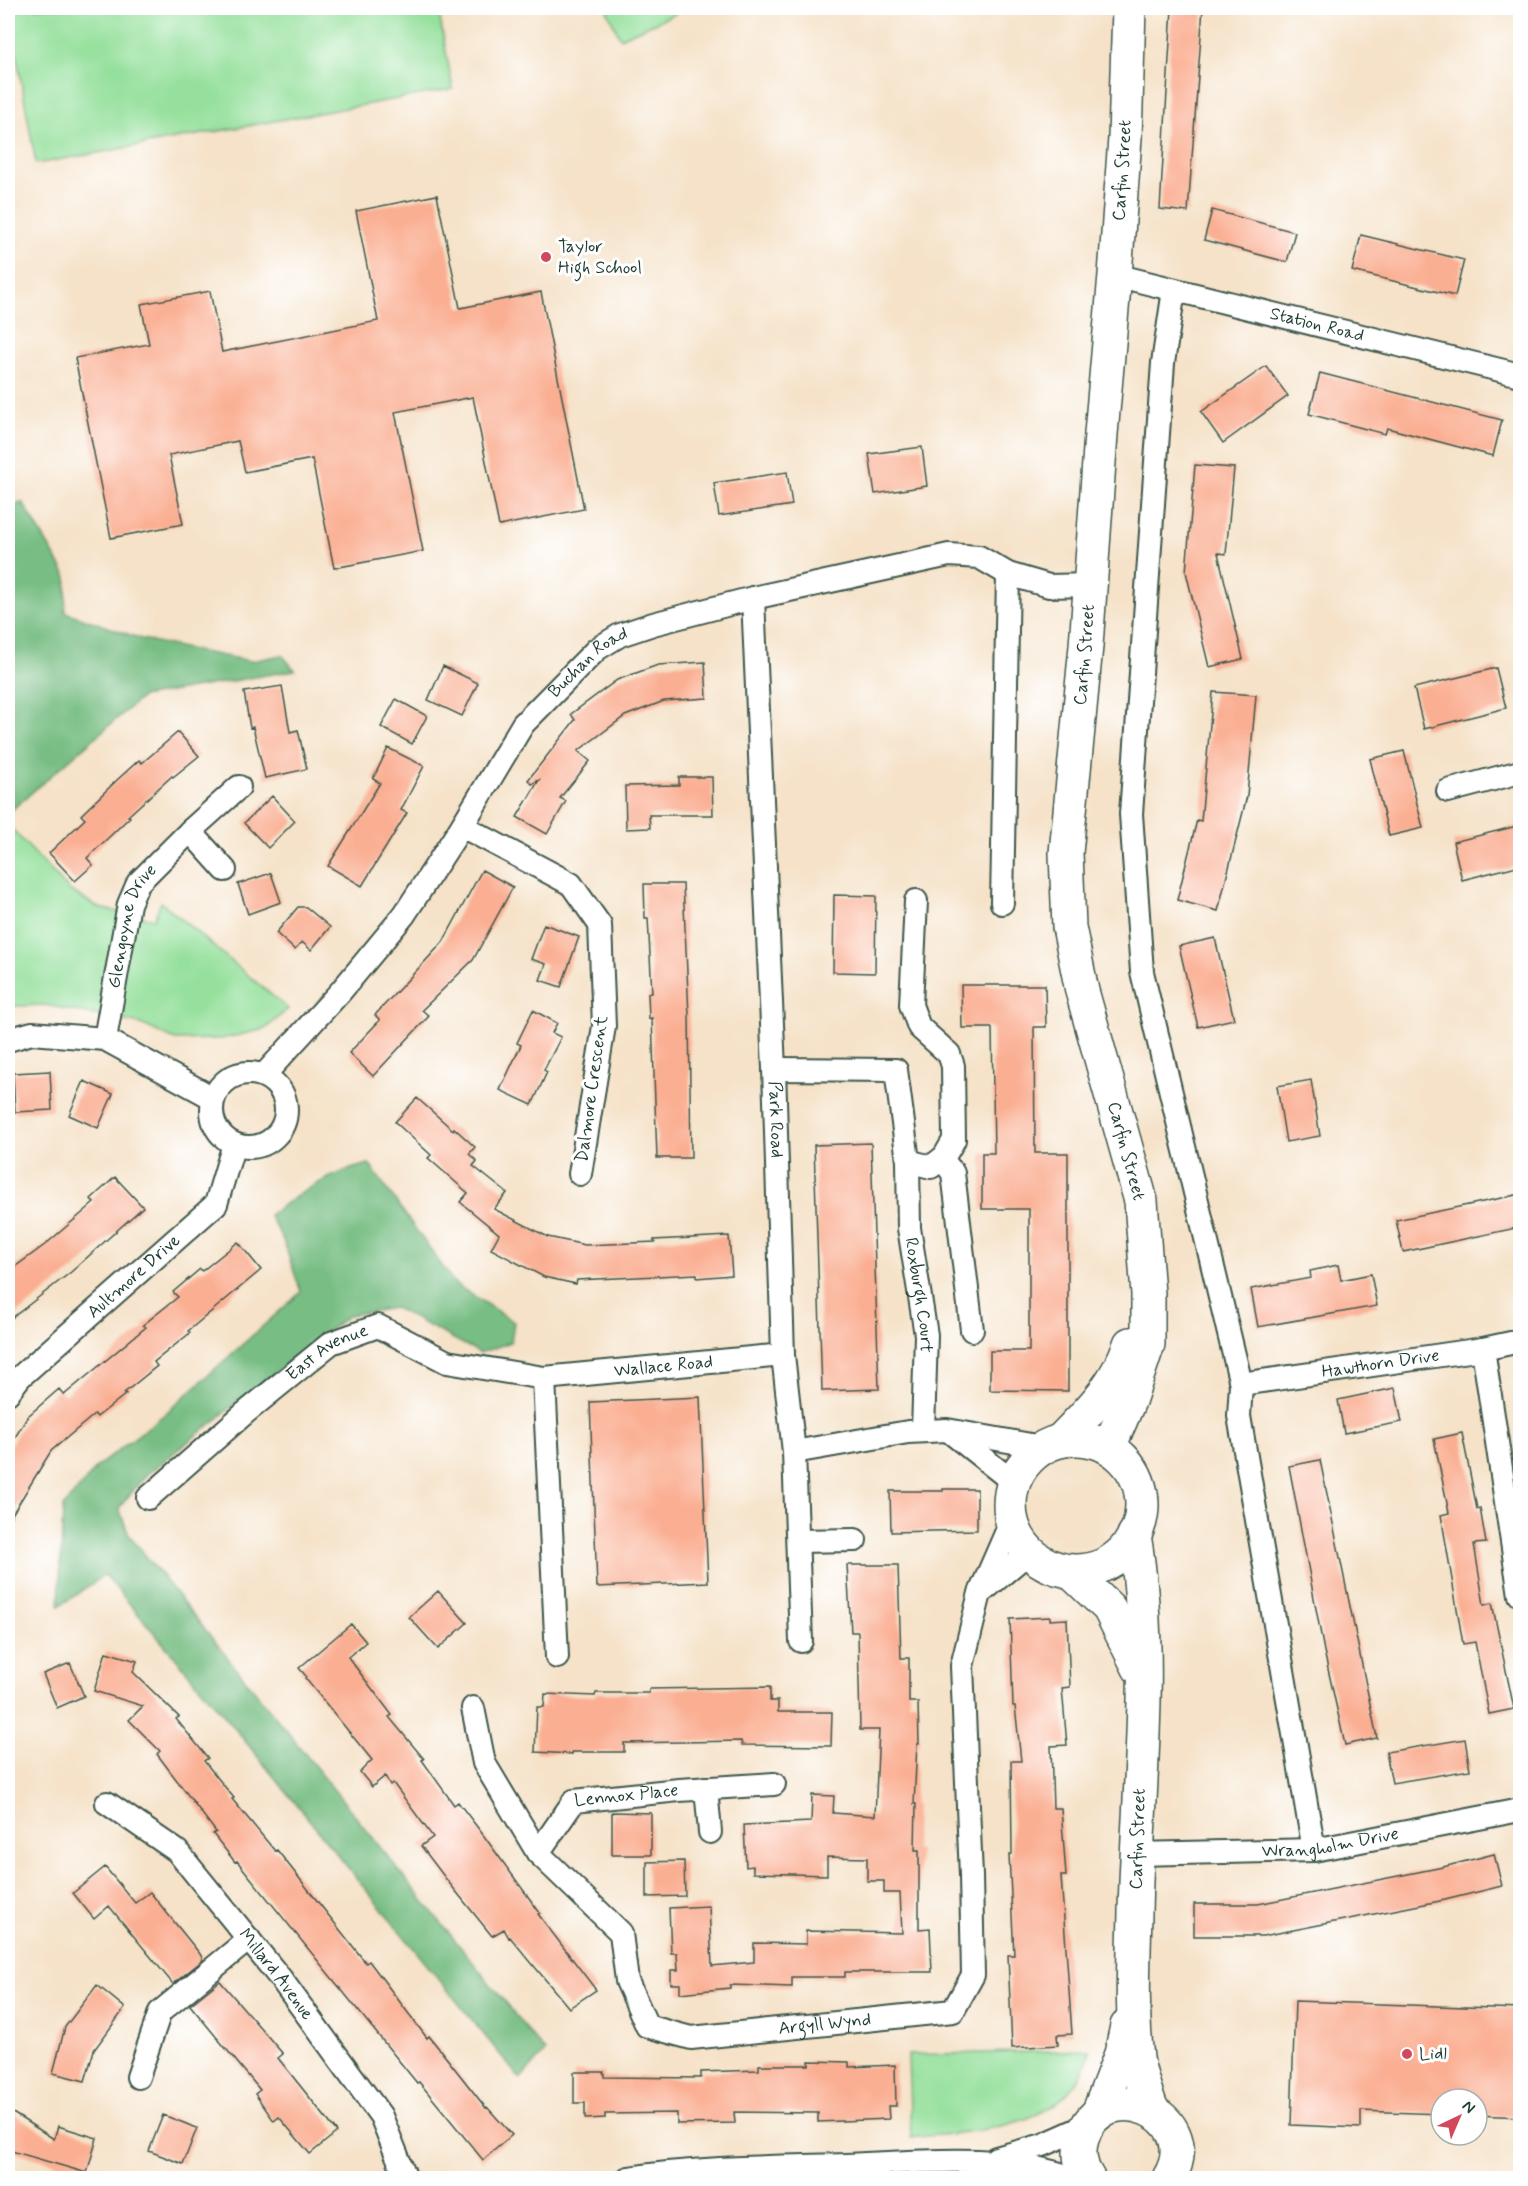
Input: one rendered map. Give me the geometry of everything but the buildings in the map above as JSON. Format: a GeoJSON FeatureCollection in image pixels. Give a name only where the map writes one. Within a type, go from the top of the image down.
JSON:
{"type":"FeatureCollection","features":[{"type":"Feature","properties":{"kind":"main road","name":"Carfin Street"},"geometry":{"type":"LineString","coordinates":[[1109,1447],[1129,1401],[1148,1344],[1148,1294],[1141,1201],[1082,991],[1069,927],[1066,853],[1086,646],[1115,275],[1125,138],[1129,8]]}},
{"type":"Feature","properties":{"kind":"main road","name":"Carfin Street"},"geometry":{"type":"LineString","coordinates":[[1052,1443],[1099,1402],[1124,1362],[1148,1294]]}},
{"type":"Feature","properties":{"kind":"main road"},"geometry":{"type":"LineString","coordinates":[[1092,1440],[1109,1447],[1124,1458],[1140,1486],[1143,1510],[1140,1525],[1124,1551],[1106,1565],[1071,1572],[1048,1566],[1029,1552],[1015,1533],[1011,1522],[1009,1499],[1013,1482],[1025,1462],[1052,1443],[1092,1440]]}},
{"type":"Feature","properties":{"kind":"main road","name":"Carfin Street"},"geometry":{"type":"LineString","coordinates":[[1134,1535],[1139,1567],[1144,1680],[1133,1998],[1137,2059],[1152,2110]]}},
{"type":"Feature","properties":{"kind":"main road","name":"Carfin Street"},"geometry":{"type":"LineString","coordinates":[[1071,1572],[1109,1608],[1144,1680]]}},
{"type":"Feature","properties":{"kind":"main road","name":"Carfin Street"},"geometry":{"type":"LineString","coordinates":[[1088,2178],[1080,2159],[1080,2146],[1120,2054],[1133,1998]]}},
{"type":"Feature","properties":{"kind":"main road"},"geometry":{"type":"LineString","coordinates":[[1093,2120],[1114,2106],[1140,2105],[1152,2110],[1170,2127],[1175,2137],[1177,2159],[1169,2178]]}},
{"type":"Feature","properties":{"kind":"street","name":"Station Road"},"geometry":{"type":"LineString","coordinates":[[1115,275],[1521,375]]}},
{"type":"Feature","properties":{"kind":"street"},"geometry":{"type":"LineString","coordinates":[[1174,290],[1163,363],[1131,814],[1142,972],[1241,1384],[1239,1416],[1314,1850]]}},
{"type":"Feature","properties":{"kind":"street","name":"Buchan Road"},"geometry":{"type":"LineString","coordinates":[[264,1075],[341,991],[404,915],[462,826],[523,724],[597,649],[620,635],[753,598],[949,555],[979,558],[1008,574],[1049,586],[1089,585]]}},
{"type":"Feature","properties":{"kind":"street"},"geometry":{"type":"LineString","coordinates":[[1002,903],[1008,574]]}},
{"type":"Feature","properties":{"kind":"street","name":"Park Road"},"geometry":{"type":"LineString","coordinates":[[753,598],[774,1070],[783,1355],[794,1452],[801,1641]]}},
{"type":"Feature","properties":{"kind":"street"},"geometry":{"type":"LineString","coordinates":[[1449,791],[1521,772]]}},
{"type":"Feature","properties":{"kind":"street","name":"Glengoyne Drive"},"geometry":{"type":"LineString","coordinates":[[105,1039],[129,904],[138,883],[190,831],[239,787]]}},
{"type":"Feature","properties":{"kind":"street","name":"Dalmore Crescent"},"geometry":{"type":"LineString","coordinates":[[462,826],[571,884],[600,925],[604,1026],[580,1174]]}},
{"type":"Feature","properties":{"kind":"street"},"geometry":{"type":"LineString","coordinates":[[190,831],[225,870]]}},
{"type":"Feature","properties":{"kind":"street"},"geometry":{"type":"LineString","coordinates":[[908,1161],[931,1167],[942,1159],[954,1140],[953,1066],[949,1054],[919,1027],[911,1005],[916,901]]}},
{"type":"Feature","properties":{"kind":"street"},"geometry":{"type":"LineString","coordinates":[[8,1040],[32,1033],[105,1039],[213,1098]]}},
{"type":"Feature","properties":{"kind":"street","name":"Roxburgh Court"},"geometry":{"type":"LineString","coordinates":[[774,1070],[896,1070],[908,1161],[909,1228],[926,1335],[923,1431]]}},
{"type":"Feature","properties":{"kind":"street"},"geometry":{"type":"LineString","coordinates":[[247,1072],[264,1075],[275,1083],[283,1094],[286,1107],[285,1120],[279,1132],[269,1141],[257,1147],[234,1144],[219,1133],[213,1122],[211,1109],[213,1098],[219,1086],[234,1075],[247,1072]]}},
{"type":"Feature","properties":{"kind":"street","name":"Aultmore Drive"},"geometry":{"type":"LineString","coordinates":[[8,1393],[20,1377],[216,1204],[234,1144]]}},
{"type":"Feature","properties":{"kind":"street"},"geometry":{"type":"LineString","coordinates":[[942,1159],[953,1173],[972,1330]]}},
{"type":"Feature","properties":{"kind":"street","name":"East Avenue"},"geometry":{"type":"LineString","coordinates":[[148,1498],[245,1413],[331,1343],[378,1326],[447,1362],[544,1378]]}},
{"type":"Feature","properties":{"kind":"street","name":"Hawthorn Drive"},"geometry":{"type":"LineString","coordinates":[[1241,1384],[1483,1349],[1521,1341]]}},
{"type":"Feature","properties":{"kind":"street"},"geometry":{"type":"LineString","coordinates":[[1483,1349],[1521,1595]]}},
{"type":"Feature","properties":{"kind":"street","name":"Wallace Road"},"geometry":{"type":"LineString","coordinates":[[544,1378],[783,1355]]}},
{"type":"Feature","properties":{"kind":"street"},"geometry":{"type":"LineString","coordinates":[[544,1378],[557,1657]]}},
{"type":"Feature","properties":{"kind":"street"},"geometry":{"type":"LineString","coordinates":[[947,1430],[1013,1482]]}},
{"type":"Feature","properties":{"kind":"street"},"geometry":{"type":"LineString","coordinates":[[794,1452],[908,1432],[947,1430],[1052,1443]]}},
{"type":"Feature","properties":{"kind":"street","name":"Argyll Wynd"},"geometry":{"type":"LineString","coordinates":[[473,1707],[484,1763],[538,1853],[621,1933],[627,1981],[647,2026],[691,2038],[953,2011],[973,1975],[962,1665],[980,1593],[1011,1522]]}},
{"type":"Feature","properties":{"kind":"street"},"geometry":{"type":"LineString","coordinates":[[798,1541],[855,1540]]}},
{"type":"Feature","properties":{"kind":"street"},"geometry":{"type":"LineString","coordinates":[[980,1593],[1029,1552]]}},
{"type":"Feature","properties":{"kind":"street","name":"Lennox Place"},"geometry":{"type":"LineString","coordinates":[[538,1853],[574,1801],[774,1784]]}},
{"type":"Feature","properties":{"kind":"street","name":"Lennox Place"},"geometry":{"type":"LineString","coordinates":[[706,1788],[710,1832]]}},
{"type":"Feature","properties":{"kind":"street","name":"Millard Avenue"},"geometry":{"type":"LineString","coordinates":[[108,1803],[177,1851],[281,1979],[381,2116],[406,2178]]}},
{"type":"Feature","properties":{"kind":"street","name":"Wrangholm Drive"},"geometry":{"type":"LineString","coordinates":[[1137,1854],[1314,1850],[1521,1810]]}},
{"type":"Feature","properties":{"kind":"street"},"geometry":{"type":"LineString","coordinates":[[138,2077],[160,2012],[249,1939]]}},
{"type":"Feature","properties":{"kind":"street"},"geometry":{"type":"LineString","coordinates":[[628,2178],[703,2169],[781,2173],[989,2160],[1043,2145],[1093,2120]]}},
{"type":"Feature","properties":{"kind":"street"},"geometry":{"type":"LineString","coordinates":[[989,2160],[1046,2169],[1072,2178]]}},
{"type":"Feature","properties":{"kind":"green space"},"geometry":{"type":"Polygon","coordinates":[[[8,8],[438,8],[453,89],[36,164],[8,8]]]}},
{"type":"Feature","properties":{"kind":"green space"},"geometry":{"type":"Polygon","coordinates":[[[606,8],[688,8],[620,38],[606,8]]]}},
{"type":"Feature","properties":{"kind":"green space"},"geometry":{"type":"Polygon","coordinates":[[[23,503],[67,577],[65,612],[142,639],[202,652],[251,661],[282,655],[295,670],[142,697],[8,813],[8,505],[23,503]]]}},
{"type":"Feature","properties":{"kind":"green space"},"geometry":{"type":"Polygon","coordinates":[[[8,825],[69,890],[99,908],[154,919],[161,902],[288,1009],[265,1029],[221,1039],[175,1040],[141,1024],[45,1005],[13,1006],[8,1003],[8,825]]]}},
{"type":"Feature","properties":{"kind":"green space"},"geometry":{"type":"Polygon","coordinates":[[[369,1164],[455,1284],[514,1322],[511,1342],[480,1353],[395,1308],[349,1315],[146,1475],[119,1508],[129,1535],[545,2052],[520,2079],[223,1714],[105,1575],[59,1606],[63,1507],[98,1466],[166,1413],[301,1292],[283,1240],[269,1215],[328,1178],[369,1164]]]}},
{"type":"Feature","properties":{"kind":"green space"},"geometry":{"type":"Polygon","coordinates":[[[1090,2050],[1080,2077],[1064,2097],[1043,2111],[992,2128],[911,2138],[908,2055],[1090,2050]]]}},
{"type":"Feature","properties":{"kind":"place","name":"Taylor High School"},"geometry":{"type":"Point","coordinates":[546,257]}},
{"type":"Feature","properties":{"kind":"place","name":"Lidl"},"geometry":{"type":"Point","coordinates":[1407,2054]}}]}
